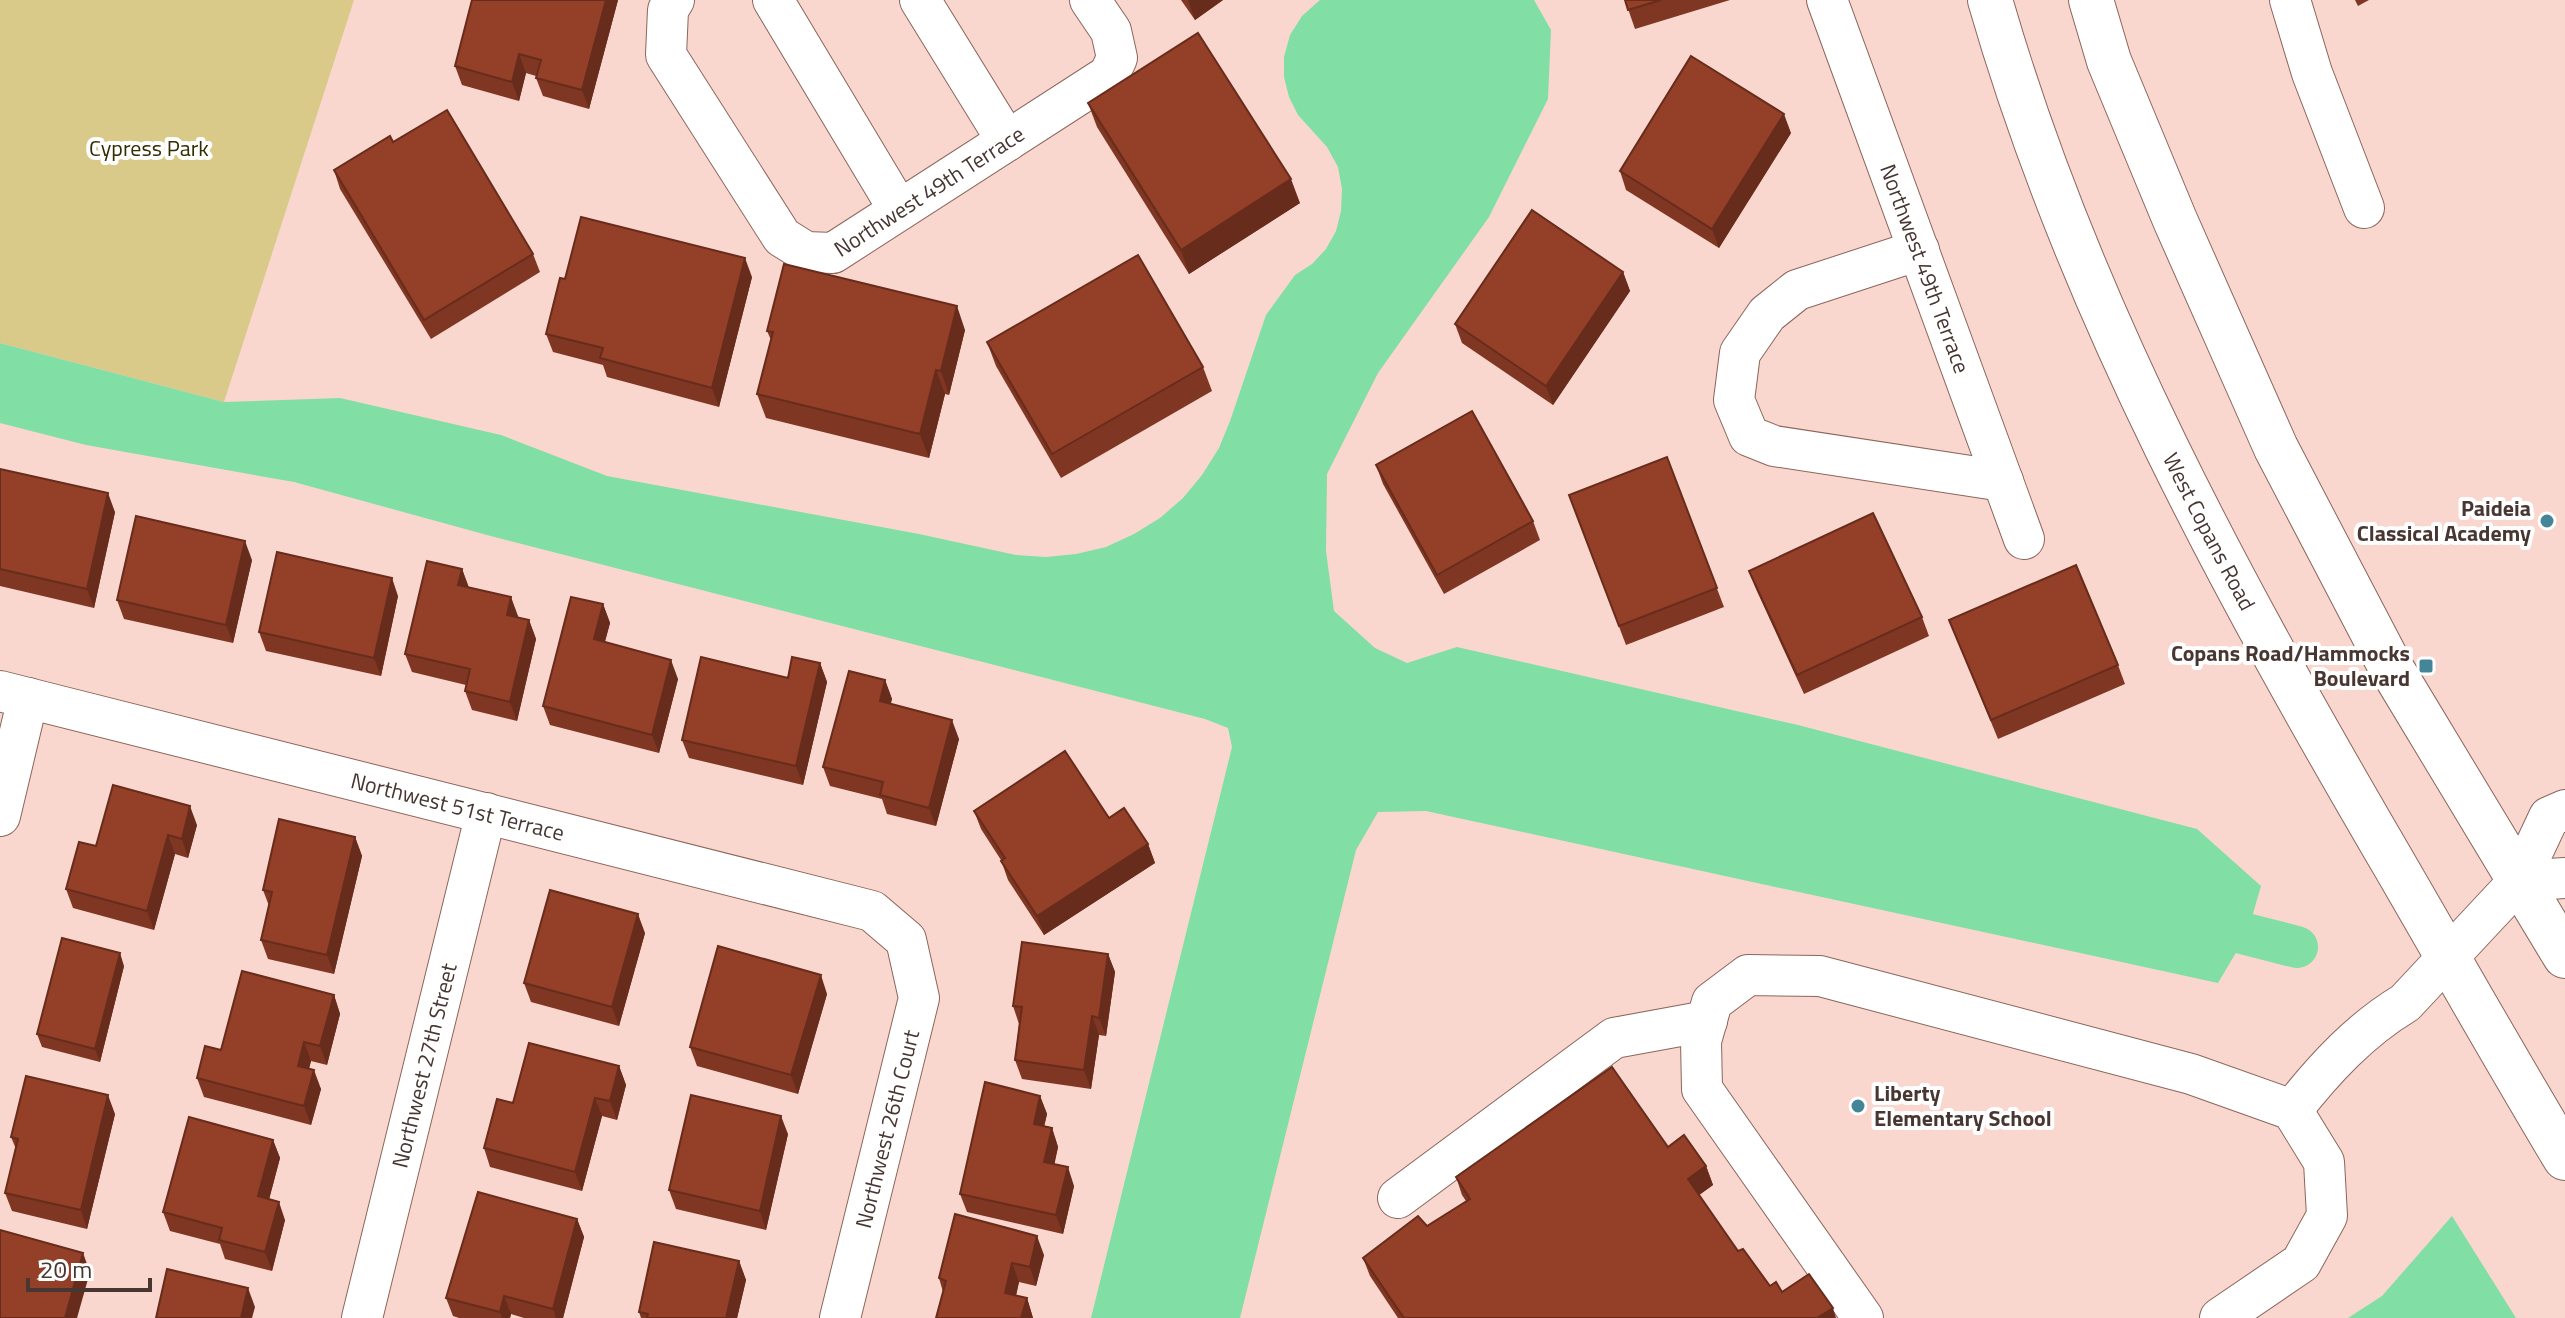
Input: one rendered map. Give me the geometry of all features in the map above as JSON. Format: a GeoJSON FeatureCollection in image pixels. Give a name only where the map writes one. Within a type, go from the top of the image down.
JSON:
{"type":"FeatureCollection","features":[{"type":"Feature","properties":{"kind":"main road","name":"West Copans Road"},"geometry":{"type":"LineString","coordinates":[[1990,0],[2003,46],[2078,257],[2190,498],[2310,720],[2565,1158]]}},
{"type":"Feature","properties":{"kind":"main road"},"geometry":{"type":"LineString","coordinates":[[2091,0],[2115,76],[2276,448],[2390,666],[2565,956]]}},
{"type":"Feature","properties":{"kind":"street","name":"Northwest 49th Terrace"},"geometry":{"type":"LineString","coordinates":[[674,0],[668,10],[666,55],[782,237],[806,252],[833,253],[1109,75],[1117,58],[1111,31],[1090,0]]}},
{"type":"Feature","properties":{"kind":"street"},"geometry":{"type":"LineString","coordinates":[[773,0],[899,210]]}},
{"type":"Feature","properties":{"kind":"street"},"geometry":{"type":"LineString","coordinates":[[920,0],[1007,141]]}},
{"type":"Feature","properties":{"kind":"street","name":"Northwest 49th Terrace"},"geometry":{"type":"LineString","coordinates":[[1827,0],[2024,539]]}},
{"type":"Feature","properties":{"kind":"street"},"geometry":{"type":"LineString","coordinates":[[2290,0],[2312,73],[2364,208]]}},
{"type":"Feature","properties":{"kind":"street"},"geometry":{"type":"LineString","coordinates":[[1919,250],[1797,290],[1767,314],[1740,353],[1734,400],[1749,436],[1774,446],[2003,481]]}},
{"type":"Feature","properties":{"kind":"street"},"geometry":{"type":"LineString","coordinates":[[0,816],[14,694]]}},
{"type":"Feature","properties":{"kind":"street","name":"Northwest 51st Terrace"},"geometry":{"type":"LineString","coordinates":[[14,694],[872,911],[906,940]]}},
{"type":"Feature","properties":{"kind":"street"},"geometry":{"type":"LineString","coordinates":[[2292,1110],[2320,1074],[2382,1017],[2405,1003],[2519,881],[2549,817],[2565,810]]}},
{"type":"Feature","properties":{"kind":"street","name":"Northwest 27th Street"},"geometry":{"type":"LineString","coordinates":[[362,1318],[486,813]]}},
{"type":"Feature","properties":{"kind":"street"},"geometry":{"type":"LineString","coordinates":[[2519,881],[2565,878]]}},
{"type":"Feature","properties":{"kind":"street","name":"Northwest 26th Court"},"geometry":{"type":"LineString","coordinates":[[840,1318],[919,998],[906,940]]}},
{"type":"Feature","properties":{"kind":"street"},"geometry":{"type":"LineString","coordinates":[[1863,1318],[1702,1089],[1701,1041],[1712,1002],[1748,975],[1820,976],[2191,1074],[2292,1110],[2324,1162],[2327,1216],[2301,1263],[2220,1318]]}},
{"type":"Feature","properties":{"kind":"street"},"geometry":{"type":"LineString","coordinates":[[1398,1198],[1614,1038],[1707,1021]]}},
{"type":"Feature","properties":{"kind":"green space","name":"Cypress Park"},"geometry":{"type":"Polygon","coordinates":[[[0,0],[354,0],[224,402],[0,343],[0,0]]]}},
{"type":"Feature","properties":{"kind":"shaded area"},"geometry":{"type":"Polygon","coordinates":[[[1320,0],[1534,0],[1551,30],[1548,99],[1489,217],[1378,373],[1327,474],[1326,551],[1334,611],[1375,648],[1407,663],[1457,647],[1798,725],[2197,829],[2261,886],[2247,934],[2218,983],[1426,811],[1378,812],[1356,850],[1240,1318],[1091,1318],[1232,747],[1228,728],[1205,719],[487,535],[294,482],[86,445],[0,423],[0,343],[224,402],[340,398],[501,435],[607,476],[1016,555],[1046,557],[1106,547],[1160,518],[1183,498],[1202,475],[1219,448],[1230,421],[1266,315],[1295,275],[1312,264],[1326,249],[1336,231],[1342,189],[1338,167],[1327,147],[1298,115],[1284,77],[1284,57],[1290,35],[1302,16],[1320,0]]]}},
{"type":"Feature","properties":{"kind":"shaded area"},"geometry":{"type":"Polygon","coordinates":[[[2452,1216],[2516,1318],[2348,1318],[2382,1296],[2452,1216]]]}},
{"type":"Feature","properties":{"kind":"building"},"geometry":{"type":"Polygon","coordinates":[[[472,0],[606,0],[582,90],[536,78],[541,60],[519,54],[512,82],[455,66],[472,0]]]}},
{"type":"Feature","properties":{"kind":"building"},"geometry":{"type":"Polygon","coordinates":[[[1625,0],[1661,0],[1628,10],[1625,0]]]}},
{"type":"Feature","properties":{"kind":"building"},"geometry":{"type":"Polygon","coordinates":[[[1198,33],[1291,179],[1181,250],[1088,103],[1198,33]]]}},
{"type":"Feature","properties":{"kind":"building"},"geometry":{"type":"Polygon","coordinates":[[[1691,56],[1784,114],[1712,229],[1620,171],[1691,56]]]}},
{"type":"Feature","properties":{"kind":"building"},"geometry":{"type":"Polygon","coordinates":[[[447,110],[533,254],[424,320],[334,170],[390,136],[393,142],[447,110]]]}},
{"type":"Feature","properties":{"kind":"building"},"geometry":{"type":"Polygon","coordinates":[[[1532,210],[1623,272],[1546,386],[1455,324],[1532,210]]]}},
{"type":"Feature","properties":{"kind":"building"},"geometry":{"type":"Polygon","coordinates":[[[581,217],[745,258],[712,388],[600,358],[603,348],[546,334],[560,278],[565,279],[581,217]]]}},
{"type":"Feature","properties":{"kind":"building"},"geometry":{"type":"Polygon","coordinates":[[[1138,255],[1203,367],[1052,454],[987,342],[1138,255]]]}},
{"type":"Feature","properties":{"kind":"building"},"geometry":{"type":"Polygon","coordinates":[[[784,264],[957,306],[941,371],[936,370],[920,434],[757,394],[773,332],[767,331],[784,264]]]}},
{"type":"Feature","properties":{"kind":"building"},"geometry":{"type":"Polygon","coordinates":[[[1472,411],[1533,521],[1437,575],[1376,465],[1472,411]]]}},
{"type":"Feature","properties":{"kind":"building"},"geometry":{"type":"Polygon","coordinates":[[[1667,457],[1717,588],[1619,626],[1569,495],[1667,457]]]}},
{"type":"Feature","properties":{"kind":"building"},"geometry":{"type":"Polygon","coordinates":[[[0,469],[108,493],[87,589],[0,569],[0,469]]]}},
{"type":"Feature","properties":{"kind":"building"},"geometry":{"type":"Polygon","coordinates":[[[1873,513],[1922,617],[1797,675],[1749,571],[1873,513]]]}},
{"type":"Feature","properties":{"kind":"building"},"geometry":{"type":"Polygon","coordinates":[[[136,516],[245,541],[226,625],[117,600],[136,516]]]}},
{"type":"Feature","properties":{"kind":"building"},"geometry":{"type":"Polygon","coordinates":[[[277,552],[392,578],[374,658],[259,632],[277,552]]]}},
{"type":"Feature","properties":{"kind":"building"},"geometry":{"type":"Polygon","coordinates":[[[427,561],[462,569],[458,585],[511,597],[507,615],[529,620],[510,702],[465,691],[470,669],[405,654],[427,561]]]}},
{"type":"Feature","properties":{"kind":"building"},"geometry":{"type":"Polygon","coordinates":[[[2076,565],[2118,665],[1991,720],[1949,620],[2076,565]]]}},
{"type":"Feature","properties":{"kind":"building"},"geometry":{"type":"Polygon","coordinates":[[[571,597],[603,604],[594,639],[671,660],[652,735],[543,706],[571,597]]]}},
{"type":"Feature","properties":{"kind":"building"},"geometry":{"type":"Polygon","coordinates":[[[701,657],[788,678],[792,657],[820,663],[796,766],[682,740],[701,657]]]}},
{"type":"Feature","properties":{"kind":"building"},"geometry":{"type":"Polygon","coordinates":[[[849,671],[885,680],[880,701],[952,720],[929,808],[880,795],[883,782],[823,767],[849,671]]]}},
{"type":"Feature","properties":{"kind":"building"},"geometry":{"type":"Polygon","coordinates":[[[1065,751],[1109,818],[1124,808],[1148,844],[1037,916],[1001,861],[1005,858],[974,811],[1065,751]]]}},
{"type":"Feature","properties":{"kind":"building"},"geometry":{"type":"Polygon","coordinates":[[[113,785],[190,806],[182,839],[168,835],[147,911],[66,889],[79,842],[96,846],[113,785]]]}},
{"type":"Feature","properties":{"kind":"building"},"geometry":{"type":"Polygon","coordinates":[[[279,819],[355,837],[327,955],[261,940],[272,892],[263,890],[279,819]]]}},
{"type":"Feature","properties":{"kind":"building"},"geometry":{"type":"Polygon","coordinates":[[[550,890],[638,914],[612,1007],[524,983],[550,890]]]}},
{"type":"Feature","properties":{"kind":"building"},"geometry":{"type":"Polygon","coordinates":[[[62,938],[120,953],[95,1049],[37,1034],[62,938]]]}},
{"type":"Feature","properties":{"kind":"building"},"geometry":{"type":"Polygon","coordinates":[[[1022,942],[1108,954],[1099,1018],[1092,1016],[1084,1070],[1015,1060],[1022,1007],[1013,1006],[1022,942]]]}},
{"type":"Feature","properties":{"kind":"building"},"geometry":{"type":"Polygon","coordinates":[[[718,946],[821,975],[791,1075],[690,1047],[718,946]]]}},
{"type":"Feature","properties":{"kind":"building"},"geometry":{"type":"Polygon","coordinates":[[[242,971],[334,995],[320,1046],[304,1042],[298,1066],[314,1070],[304,1106],[197,1078],[205,1046],[221,1050],[242,971]]]}},
{"type":"Feature","properties":{"kind":"building"},"geometry":{"type":"Polygon","coordinates":[[[529,1043],[619,1066],[610,1101],[595,1098],[575,1172],[484,1148],[497,1099],[513,1103],[529,1043]]]}},
{"type":"Feature","properties":{"kind":"building"},"geometry":{"type":"Polygon","coordinates":[[[1612,1067],[1668,1147],[1684,1135],[1706,1166],[1688,1179],[1738,1251],[1743,1249],[1770,1286],[1776,1282],[1782,1292],[1809,1274],[1833,1308],[1817,1318],[1404,1318],[1363,1258],[1418,1216],[1427,1226],[1470,1199],[1456,1177],[1612,1067]]]}},
{"type":"Feature","properties":{"kind":"building"},"geometry":{"type":"Polygon","coordinates":[[[26,1076],[108,1095],[81,1210],[5,1193],[18,1139],[11,1137],[26,1076]]]}},
{"type":"Feature","properties":{"kind":"building"},"geometry":{"type":"Polygon","coordinates":[[[985,1082],[1040,1096],[1034,1124],[1052,1128],[1044,1162],[1068,1167],[1056,1215],[960,1194],[985,1082]]]}},
{"type":"Feature","properties":{"kind":"building"},"geometry":{"type":"Polygon","coordinates":[[[691,1095],[781,1116],[760,1211],[669,1190],[691,1095]]]}},
{"type":"Feature","properties":{"kind":"building"},"geometry":{"type":"Polygon","coordinates":[[[189,1117],[273,1140],[258,1196],[279,1202],[265,1252],[219,1240],[222,1228],[163,1212],[189,1117]]]}},
{"type":"Feature","properties":{"kind":"building"},"geometry":{"type":"Polygon","coordinates":[[[478,1192],[577,1219],[553,1309],[504,1296],[500,1312],[446,1298],[478,1192]]]}},
{"type":"Feature","properties":{"kind":"building"},"geometry":{"type":"Polygon","coordinates":[[[955,1214],[1037,1236],[1030,1267],[1012,1263],[1005,1293],[1027,1298],[1021,1318],[936,1318],[946,1281],[939,1278],[955,1214]]]}},
{"type":"Feature","properties":{"kind":"building"},"geometry":{"type":"Polygon","coordinates":[[[0,1230],[83,1253],[65,1318],[0,1318],[0,1230]]]}},
{"type":"Feature","properties":{"kind":"building"},"geometry":{"type":"Polygon","coordinates":[[[654,1242],[739,1261],[726,1318],[647,1318],[648,1314],[639,1312],[654,1242]]]}},
{"type":"Feature","properties":{"kind":"building"},"geometry":{"type":"Polygon","coordinates":[[[167,1269],[248,1288],[241,1318],[156,1318],[167,1269]]]}},
{"type":"Feature","properties":{"kind":"waterway"},"geometry":{"type":"LineString","coordinates":[[2191,920],[2297,947]]}},
{"type":"Feature","properties":{"kind":"place","name":"Paideia Classical Academy"},"geometry":{"type":"Point","coordinates":[2547,521]}},
{"type":"Feature","properties":{"kind":"place","name":"Copans Road/Hammocks Boulevard"},"geometry":{"type":"Point","coordinates":[2426,666]}},
{"type":"Feature","properties":{"kind":"place","name":"Liberty Elementary School"},"geometry":{"type":"Point","coordinates":[1858,1106]}}]}
